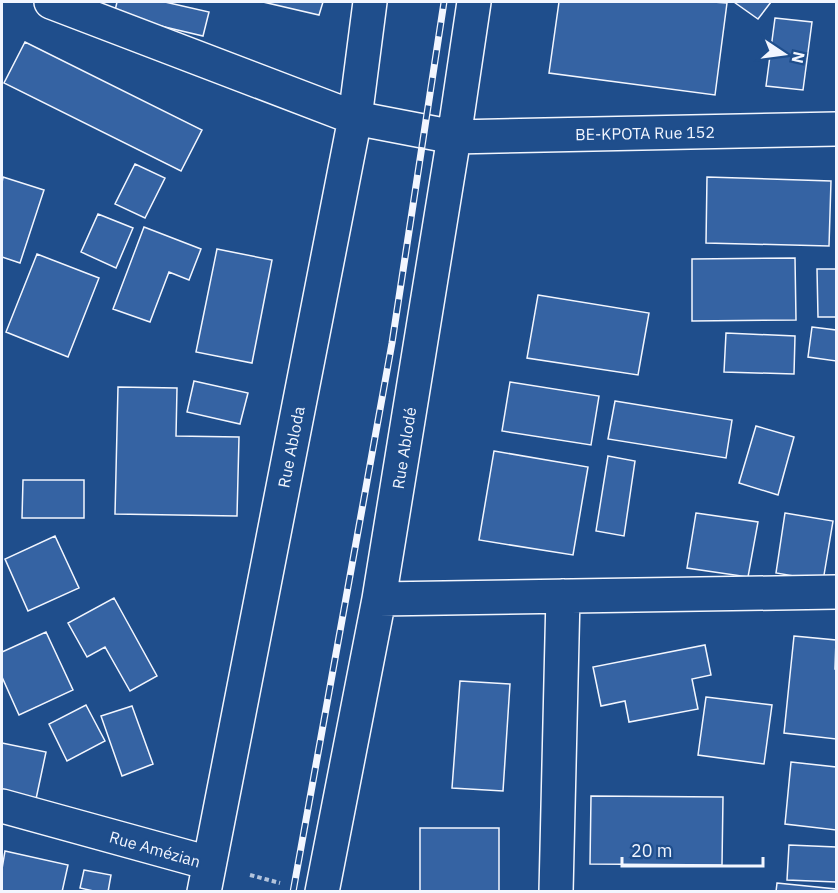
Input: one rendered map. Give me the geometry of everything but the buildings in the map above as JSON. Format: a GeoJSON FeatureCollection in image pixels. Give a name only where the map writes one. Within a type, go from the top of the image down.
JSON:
{"type":"FeatureCollection","features":[{"type":"Feature","properties":{"kind":"street","name":"BE-KPOTA Rue 152"},"geometry":{"type":"LineString","coordinates":[[51,2],[355,118],[454,137],[837,129]]}},
{"type":"Feature","properties":{"kind":"street","name":"Rue Abloda"},"geometry":{"type":"LineString","coordinates":[[206,877],[355,118],[370,2]]}},
{"type":"Feature","properties":{"kind":"street","name":"Rue Ablodé"},"geometry":{"type":"LineString","coordinates":[[322,891],[379,599],[474,2]]}},
{"type":"Feature","properties":{"kind":"street"},"geometry":{"type":"LineString","coordinates":[[379,599],[837,592]]}},
{"type":"Feature","properties":{"kind":"street"},"geometry":{"type":"LineString","coordinates":[[556,891],[563,596]]}},
{"type":"Feature","properties":{"kind":"street","name":"Rue Amézian"},"geometry":{"type":"LineString","coordinates":[[2,806],[206,877]]}},
{"type":"Feature","properties":{"kind":"path","name":"Rue Amézian"},"geometry":{"type":"LineString","coordinates":[[206,877],[284,884]]}},
{"type":"Feature","properties":{"kind":"railway"},"geometry":{"type":"LineString","coordinates":[[293,892],[392,343],[444,2]]}}]}
